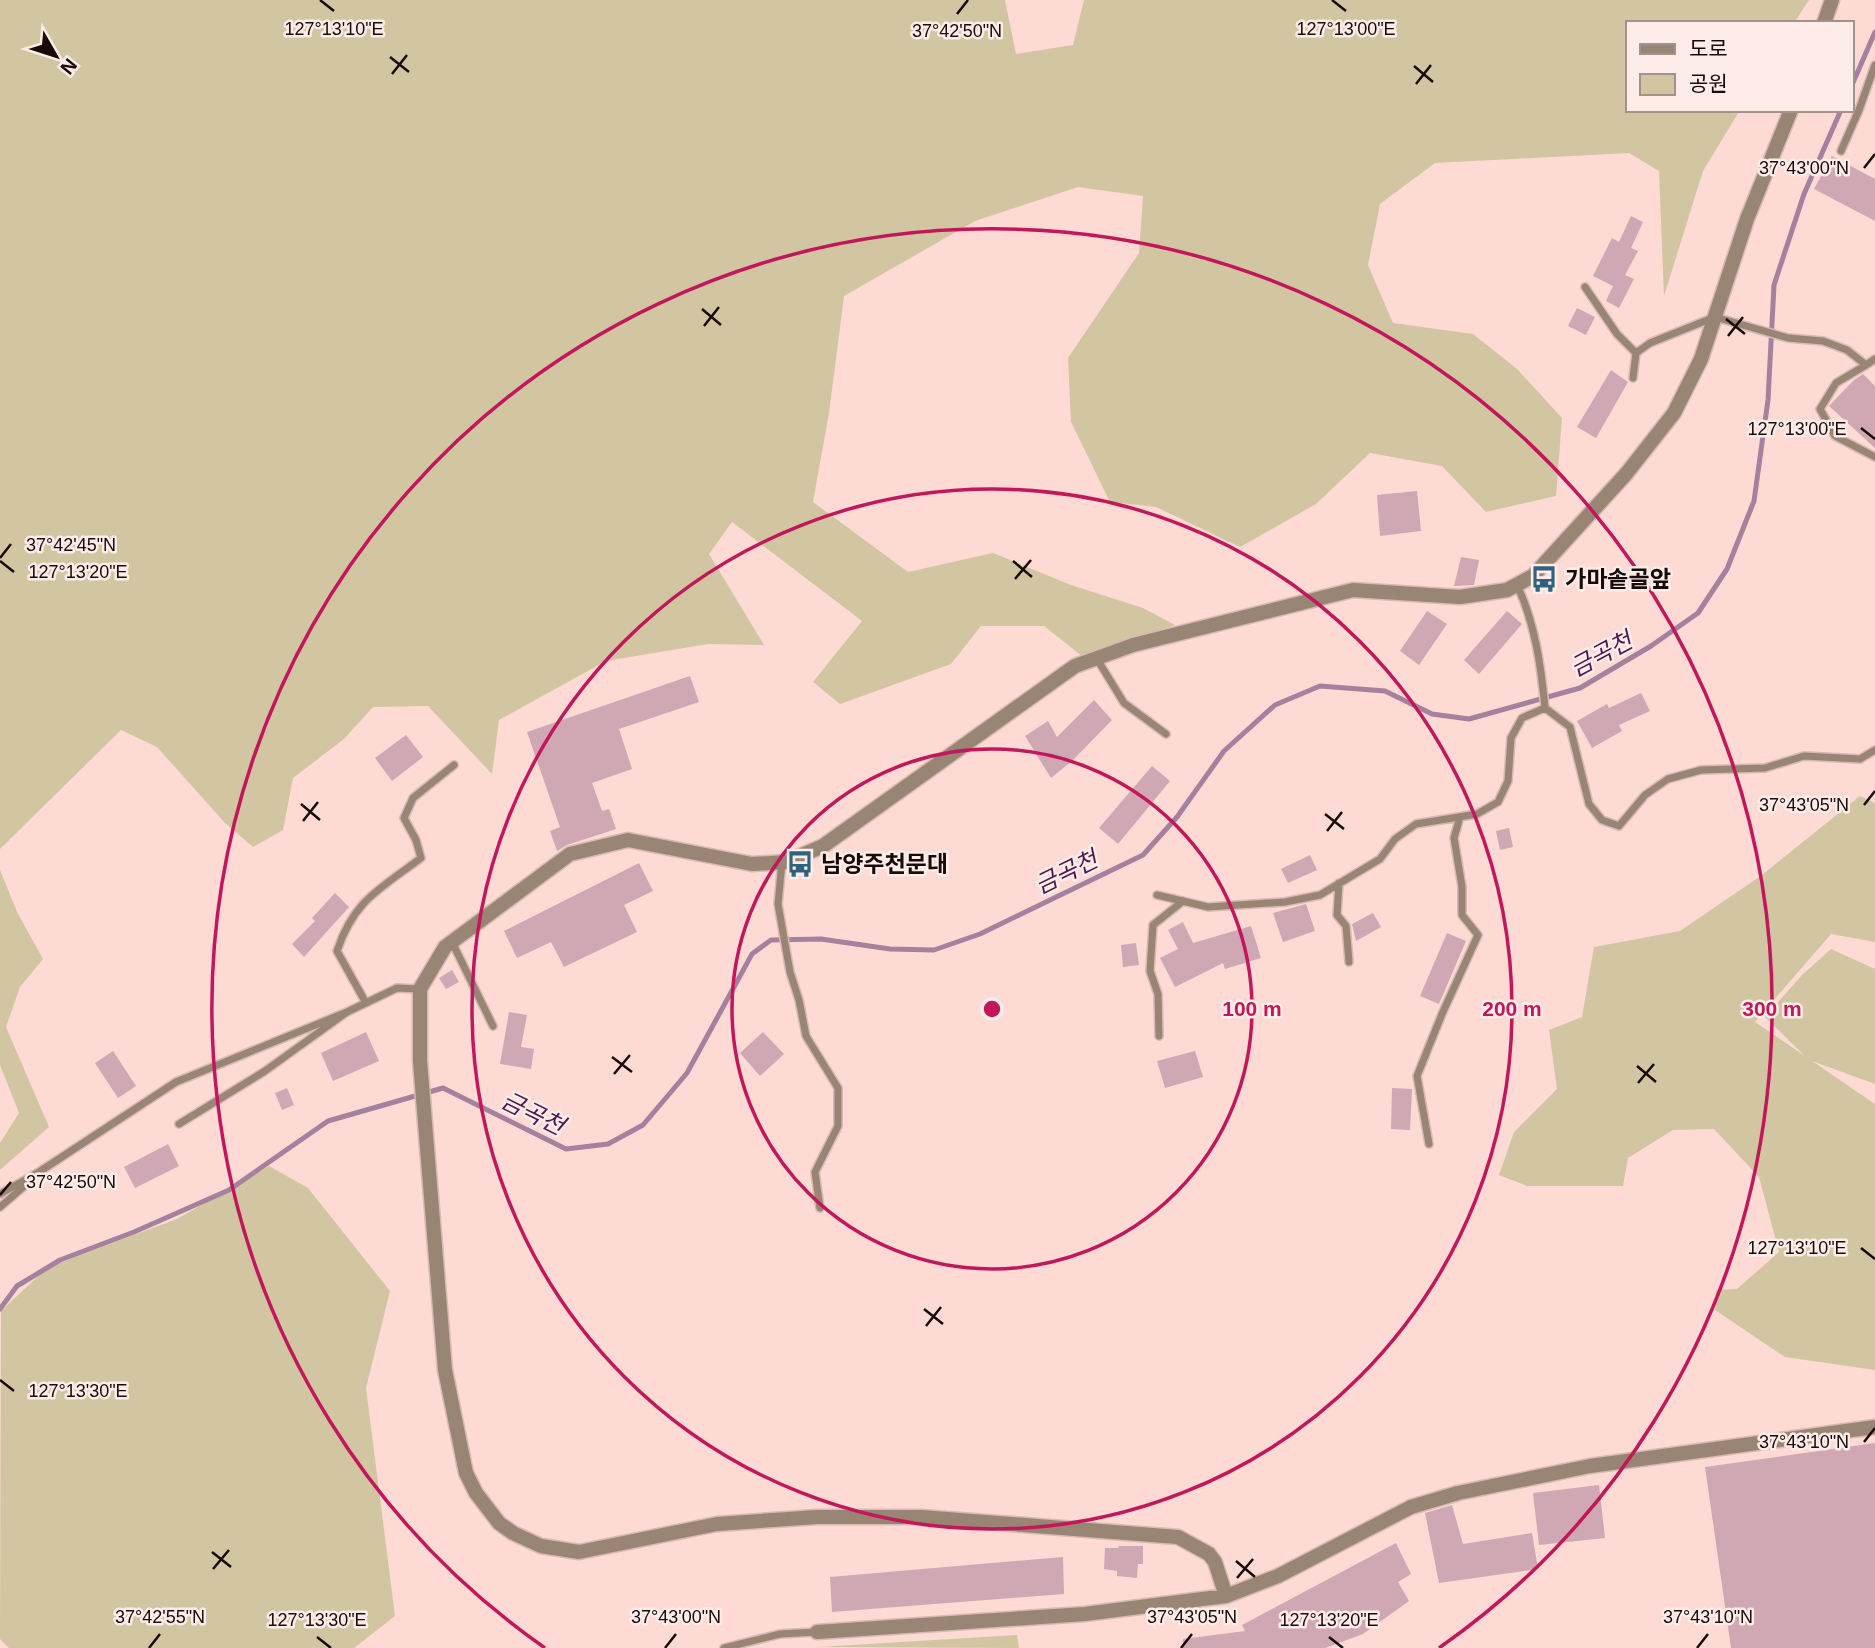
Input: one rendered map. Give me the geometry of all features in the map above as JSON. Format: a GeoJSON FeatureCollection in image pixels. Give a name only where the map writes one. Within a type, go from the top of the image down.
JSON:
{"type":"FeatureCollection","features":[{"type":"Feature","properties":{"kind":"street"},"geometry":{"type":"LineString","coordinates":[[1825,21],[1832,0]]}},
{"type":"Feature","properties":{"kind":"street"},"geometry":{"type":"LineString","coordinates":[[1226,1596],[1216,1565],[1209,1554],[1178,1536],[921,1517],[817,1517],[717,1524],[579,1552],[541,1546],[499,1523],[476,1493],[466,1473],[445,1370],[421,1061],[420,989],[444,947],[569,854],[628,840],[752,864],[782,862],[823,846],[1075,666],[1096,658],[1133,645],[1353,590],[1460,597],[1507,590],[1533,576],[1626,474],[1674,413],[1702,359],[1747,219],[1789,112]]}},
{"type":"Feature","properties":{"kind":"street"},"geometry":{"type":"LineString","coordinates":[[817,1632],[1085,1614],[1226,1596],[1278,1576],[1411,1507],[1458,1493],[1590,1466],[1875,1427]]}},
{"type":"Feature","properties":{"kind":"lane"},"geometry":{"type":"LineString","coordinates":[[1841,151],[1875,65]]}},
{"type":"Feature","properties":{"kind":"lane"},"geometry":{"type":"LineString","coordinates":[[1585,286],[1617,334],[1636,353]]}},
{"type":"Feature","properties":{"kind":"lane"},"geometry":{"type":"LineString","coordinates":[[1633,378],[1636,353],[1650,343],[1715,317],[1788,338],[1823,341],[1847,350],[1866,366]]}},
{"type":"Feature","properties":{"kind":"lane"},"geometry":{"type":"LineString","coordinates":[[1875,359],[1836,383],[1820,410],[1835,436],[1875,457]]}},
{"type":"Feature","properties":{"kind":"lane"},"geometry":{"type":"LineString","coordinates":[[1517,585],[1528,608],[1542,674],[1545,708],[1570,727],[1589,804],[1602,820],[1619,826],[1645,795],[1668,779],[1701,770],[1765,768],[1804,756],[1860,759],[1875,750]]}},
{"type":"Feature","properties":{"kind":"lane"},"geometry":{"type":"LineString","coordinates":[[1096,658],[1124,703],[1166,734]]}},
{"type":"Feature","properties":{"kind":"lane"},"geometry":{"type":"LineString","coordinates":[[1157,895],[1208,907],[1285,902],[1320,895],[1380,859],[1395,839],[1416,824],[1477,814],[1498,802],[1508,781],[1511,738],[1522,718],[1545,708]]}},
{"type":"Feature","properties":{"kind":"lane"},"geometry":{"type":"LineString","coordinates":[[366,1003],[337,951],[344,929],[361,903],[421,858],[416,840],[404,818],[413,799],[454,765]]}},
{"type":"Feature","properties":{"kind":"lane"},"geometry":{"type":"LineString","coordinates":[[1429,1144],[1417,1076],[1478,935],[1462,915],[1462,887],[1454,838],[1460,817]]}},
{"type":"Feature","properties":{"kind":"lane"},"geometry":{"type":"LineString","coordinates":[[782,862],[778,904],[790,972],[806,1036],[838,1088],[838,1126],[816,1172],[820,1208]]}},
{"type":"Feature","properties":{"kind":"lane"},"geometry":{"type":"LineString","coordinates":[[1339,883],[1337,915],[1346,926],[1349,962]]}},
{"type":"Feature","properties":{"kind":"lane"},"geometry":{"type":"LineString","coordinates":[[1159,1036],[1158,994],[1150,971],[1153,925],[1183,901]]}},
{"type":"Feature","properties":{"kind":"lane"},"geometry":{"type":"LineString","coordinates":[[452,942],[493,1026]]}},
{"type":"Feature","properties":{"kind":"lane"},"geometry":{"type":"LineString","coordinates":[[0,1194],[40,1172],[176,1082],[347,1012],[397,988],[420,989]]}},
{"type":"Feature","properties":{"kind":"lane"},"geometry":{"type":"LineString","coordinates":[[179,1124],[265,1071],[347,1012]]}},
{"type":"Feature","properties":{"kind":"lane"},"geometry":{"type":"LineString","coordinates":[[0,1207],[40,1172]]}},
{"type":"Feature","properties":{"kind":"lane"},"geometry":{"type":"LineString","coordinates":[[1203,1599],[1213,1586],[1216,1565]]}},
{"type":"Feature","properties":{"kind":"lane"},"geometry":{"type":"LineString","coordinates":[[724,1648],[780,1634],[817,1632]]}},
{"type":"Feature","properties":{"kind":"green space"},"geometry":{"type":"Polygon","coordinates":[[[0,0],[1005,0],[1016,54],[1073,45],[1084,0],[1809,0],[1795,21],[1626,21],[1626,112],[1739,112],[1703,171],[1664,296],[1659,171],[1629,153],[1435,163],[1380,204],[1368,265],[1393,323],[1473,334],[1517,369],[1562,418],[1556,496],[1486,512],[1442,466],[1370,453],[1316,504],[1240,547],[1156,507],[1110,502],[1071,422],[1068,358],[1139,253],[1143,196],[1078,187],[975,221],[844,296],[829,413],[813,502],[908,572],[993,553],[1071,585],[1143,608],[1175,625],[1082,656],[1044,626],[981,626],[951,664],[840,704],[813,682],[862,621],[732,522],[709,554],[764,645],[708,644],[606,661],[499,720],[492,774],[428,706],[373,707],[344,739],[293,778],[283,830],[253,847],[225,823],[157,747],[121,730],[0,849],[0,0]]]}},
{"type":"Feature","properties":{"kind":"green space"},"geometry":{"type":"Polygon","coordinates":[[[1860,796],[1875,803],[1875,942],[1831,934],[1755,1022],[1805,1056],[1765,1017],[1802,975],[1831,949],[1875,969],[1875,1084],[1812,1061],[1875,1104],[1875,1370],[1785,1357],[1715,1310],[1716,1290],[1737,1289],[1779,1252],[1759,1177],[1714,1129],[1673,1130],[1628,1158],[1623,1186],[1527,1186],[1499,1175],[1514,1132],[1557,1089],[1549,1030],[1582,1017],[1594,947],[1680,931],[1762,875],[1860,796]]]}},
{"type":"Feature","properties":{"kind":"green space"},"geometry":{"type":"Polygon","coordinates":[[[0,870],[17,912],[43,959],[20,987],[6,1027],[49,1127],[0,1170],[0,1143],[19,1113],[0,1065],[0,870]]]}},
{"type":"Feature","properties":{"kind":"green space"},"geometry":{"type":"Polygon","coordinates":[[[269,1166],[308,1188],[390,1291],[366,1388],[395,1616],[354,1648],[9,1648],[0,1639],[1,1311],[48,1267],[177,1219],[269,1166]]]}},
{"type":"Feature","properties":{"kind":"green space"},"geometry":{"type":"Polygon","coordinates":[[[1017,1635],[1019,1648],[818,1647],[1017,1635]]]}},
{"type":"Feature","properties":{"kind":"building"},"geometry":{"type":"Polygon","coordinates":[[[1832,156],[1875,179],[1875,221],[1814,189],[1832,156]]]}},
{"type":"Feature","properties":{"kind":"building"},"geometry":{"type":"Polygon","coordinates":[[[1631,216],[1643,222],[1631,248],[1638,251],[1625,275],[1634,279],[1619,308],[1606,301],[1613,286],[1593,276],[1612,238],[1619,242],[1631,216]]]}},
{"type":"Feature","properties":{"kind":"building"},"geometry":{"type":"Polygon","coordinates":[[[1577,308],[1595,317],[1586,335],[1568,326],[1577,308]]]}},
{"type":"Feature","properties":{"kind":"building"},"geometry":{"type":"Polygon","coordinates":[[[1611,370],[1628,382],[1596,438],[1577,427],[1611,370]]]}},
{"type":"Feature","properties":{"kind":"building"},"geometry":{"type":"Polygon","coordinates":[[[1863,374],[1875,386],[1875,448],[1829,406],[1863,374]]]}},
{"type":"Feature","properties":{"kind":"building"},"geometry":{"type":"Polygon","coordinates":[[[1417,491],[1421,531],[1380,536],[1377,495],[1417,491]]]}},
{"type":"Feature","properties":{"kind":"building"},"geometry":{"type":"Polygon","coordinates":[[[1461,557],[1479,560],[1474,585],[1454,586],[1461,557]]]}},
{"type":"Feature","properties":{"kind":"building"},"geometry":{"type":"Polygon","coordinates":[[[1427,611],[1447,624],[1419,665],[1400,651],[1427,611]]]}},
{"type":"Feature","properties":{"kind":"building"},"geometry":{"type":"Polygon","coordinates":[[[1507,611],[1522,624],[1479,674],[1464,660],[1507,611]]]}},
{"type":"Feature","properties":{"kind":"building"},"geometry":{"type":"Polygon","coordinates":[[[690,676],[699,702],[619,729],[632,769],[592,783],[602,811],[609,809],[616,829],[567,845],[557,851],[550,831],[560,827],[527,732],[690,676]]]}},
{"type":"Feature","properties":{"kind":"building"},"geometry":{"type":"Polygon","coordinates":[[[1641,693],[1650,711],[1619,725],[1622,731],[1592,748],[1577,721],[1607,704],[1609,708],[1641,693]]]}},
{"type":"Feature","properties":{"kind":"building"},"geometry":{"type":"Polygon","coordinates":[[[1094,700],[1112,720],[1072,761],[1051,778],[1025,736],[1048,721],[1057,737],[1094,700]]]}},
{"type":"Feature","properties":{"kind":"building"},"geometry":{"type":"Polygon","coordinates":[[[406,735],[423,757],[392,781],[375,758],[406,735]]]}},
{"type":"Feature","properties":{"kind":"building"},"geometry":{"type":"Polygon","coordinates":[[[1152,766],[1170,781],[1118,844],[1099,828],[1152,766]]]}},
{"type":"Feature","properties":{"kind":"building"},"geometry":{"type":"Polygon","coordinates":[[[1509,828],[1513,847],[1500,850],[1496,831],[1509,828]]]}},
{"type":"Feature","properties":{"kind":"building"},"geometry":{"type":"Polygon","coordinates":[[[1310,855],[1317,870],[1288,883],[1281,869],[1310,855]]]}},
{"type":"Feature","properties":{"kind":"building"},"geometry":{"type":"Polygon","coordinates":[[[639,863],[653,891],[624,905],[637,932],[564,967],[551,942],[517,958],[504,931],[639,863]]]}},
{"type":"Feature","properties":{"kind":"building"},"geometry":{"type":"Polygon","coordinates":[[[335,893],[349,907],[304,957],[292,944],[315,921],[312,918],[335,893]]]}},
{"type":"Feature","properties":{"kind":"building"},"geometry":{"type":"Polygon","coordinates":[[[1306,904],[1315,931],[1283,942],[1273,913],[1306,904]]]}},
{"type":"Feature","properties":{"kind":"building"},"geometry":{"type":"Polygon","coordinates":[[[1373,913],[1381,927],[1356,941],[1352,924],[1373,913]]]}},
{"type":"Feature","properties":{"kind":"building"},"geometry":{"type":"Polygon","coordinates":[[[1183,922],[1193,943],[1251,926],[1261,958],[1225,969],[1223,963],[1175,987],[1160,958],[1178,949],[1168,930],[1183,922]]]}},
{"type":"Feature","properties":{"kind":"building"},"geometry":{"type":"Polygon","coordinates":[[[1447,933],[1466,941],[1439,1004],[1420,996],[1447,933]]]}},
{"type":"Feature","properties":{"kind":"building"},"geometry":{"type":"Polygon","coordinates":[[[1136,943],[1139,965],[1123,967],[1121,945],[1136,943]]]}},
{"type":"Feature","properties":{"kind":"building"},"geometry":{"type":"Polygon","coordinates":[[[452,970],[459,982],[446,989],[439,978],[452,970]]]}},
{"type":"Feature","properties":{"kind":"building"},"geometry":{"type":"Polygon","coordinates":[[[509,1012],[527,1015],[521,1047],[534,1049],[531,1069],[500,1064],[509,1012]]]}},
{"type":"Feature","properties":{"kind":"building"},"geometry":{"type":"Polygon","coordinates":[[[366,1032],[379,1061],[333,1081],[321,1053],[366,1032]]]}},
{"type":"Feature","properties":{"kind":"building"},"geometry":{"type":"Polygon","coordinates":[[[763,1032],[784,1054],[760,1076],[740,1053],[763,1032]]]}},
{"type":"Feature","properties":{"kind":"building"},"geometry":{"type":"Polygon","coordinates":[[[113,1051],[136,1086],[118,1098],[95,1063],[113,1051]]]}},
{"type":"Feature","properties":{"kind":"building"},"geometry":{"type":"Polygon","coordinates":[[[1195,1051],[1203,1077],[1165,1088],[1157,1061],[1195,1051]]]}},
{"type":"Feature","properties":{"kind":"building"},"geometry":{"type":"Polygon","coordinates":[[[287,1088],[294,1105],[282,1110],[275,1093],[287,1088]]]}},
{"type":"Feature","properties":{"kind":"building"},"geometry":{"type":"Polygon","coordinates":[[[1392,1088],[1412,1089],[1410,1130],[1391,1129],[1392,1088]]]}},
{"type":"Feature","properties":{"kind":"building"},"geometry":{"type":"Polygon","coordinates":[[[168,1144],[179,1166],[135,1188],[124,1167],[168,1144]]]}},
{"type":"Feature","properties":{"kind":"building"},"geometry":{"type":"Polygon","coordinates":[[[1875,1443],[1875,1648],[1731,1648],[1705,1467],[1875,1443]]]}},
{"type":"Feature","properties":{"kind":"building"},"geometry":{"type":"Polygon","coordinates":[[[1599,1485],[1605,1538],[1539,1545],[1533,1493],[1599,1485]]]}},
{"type":"Feature","properties":{"kind":"building"},"geometry":{"type":"Polygon","coordinates":[[[1452,1505],[1463,1544],[1532,1533],[1538,1569],[1439,1583],[1425,1513],[1452,1505]]]}},
{"type":"Feature","properties":{"kind":"building"},"geometry":{"type":"Polygon","coordinates":[[[1396,1543],[1411,1574],[1398,1582],[1409,1601],[1363,1634],[1325,1648],[1183,1648],[1183,1639],[1245,1631],[1242,1625],[1396,1543]]]}},
{"type":"Feature","properties":{"kind":"building"},"geometry":{"type":"Polygon","coordinates":[[[1118,1546],[1143,1546],[1143,1564],[1138,1564],[1137,1578],[1117,1576],[1117,1571],[1104,1569],[1105,1548],[1119,1548],[1118,1546]]]}},
{"type":"Feature","properties":{"kind":"building"},"geometry":{"type":"Polygon","coordinates":[[[1063,1557],[1064,1594],[832,1612],[830,1577],[1063,1557]]]}},
{"type":"Feature","properties":{"kind":"waterway","name":"금곡천"},"geometry":{"type":"LineString","coordinates":[[1854,80],[1875,32]]}},
{"type":"Feature","properties":{"kind":"waterway","name":"금곡천"},"geometry":{"type":"LineString","coordinates":[[0,1309],[17,1286],[60,1260],[134,1232],[229,1190],[328,1121],[443,1088],[566,1149],[608,1144],[643,1125],[687,1073],[752,954],[771,940],[821,939],[890,949],[934,950],[980,934],[1143,855],[1177,817],[1224,751],[1275,705],[1320,686],[1385,691],[1432,714],[1469,719],[1580,688],[1651,646],[1698,613],[1727,569],[1754,501],[1768,400],[1774,285],[1804,194],[1840,112]]}},
{"type":"Feature","properties":{"kind":"place","name":"가마솥골앞"},"geometry":{"type":"Point","coordinates":[1544,579]}},
{"type":"Feature","properties":{"kind":"place","name":"남양주천문대"},"geometry":{"type":"Point","coordinates":[800,864]}}]}
